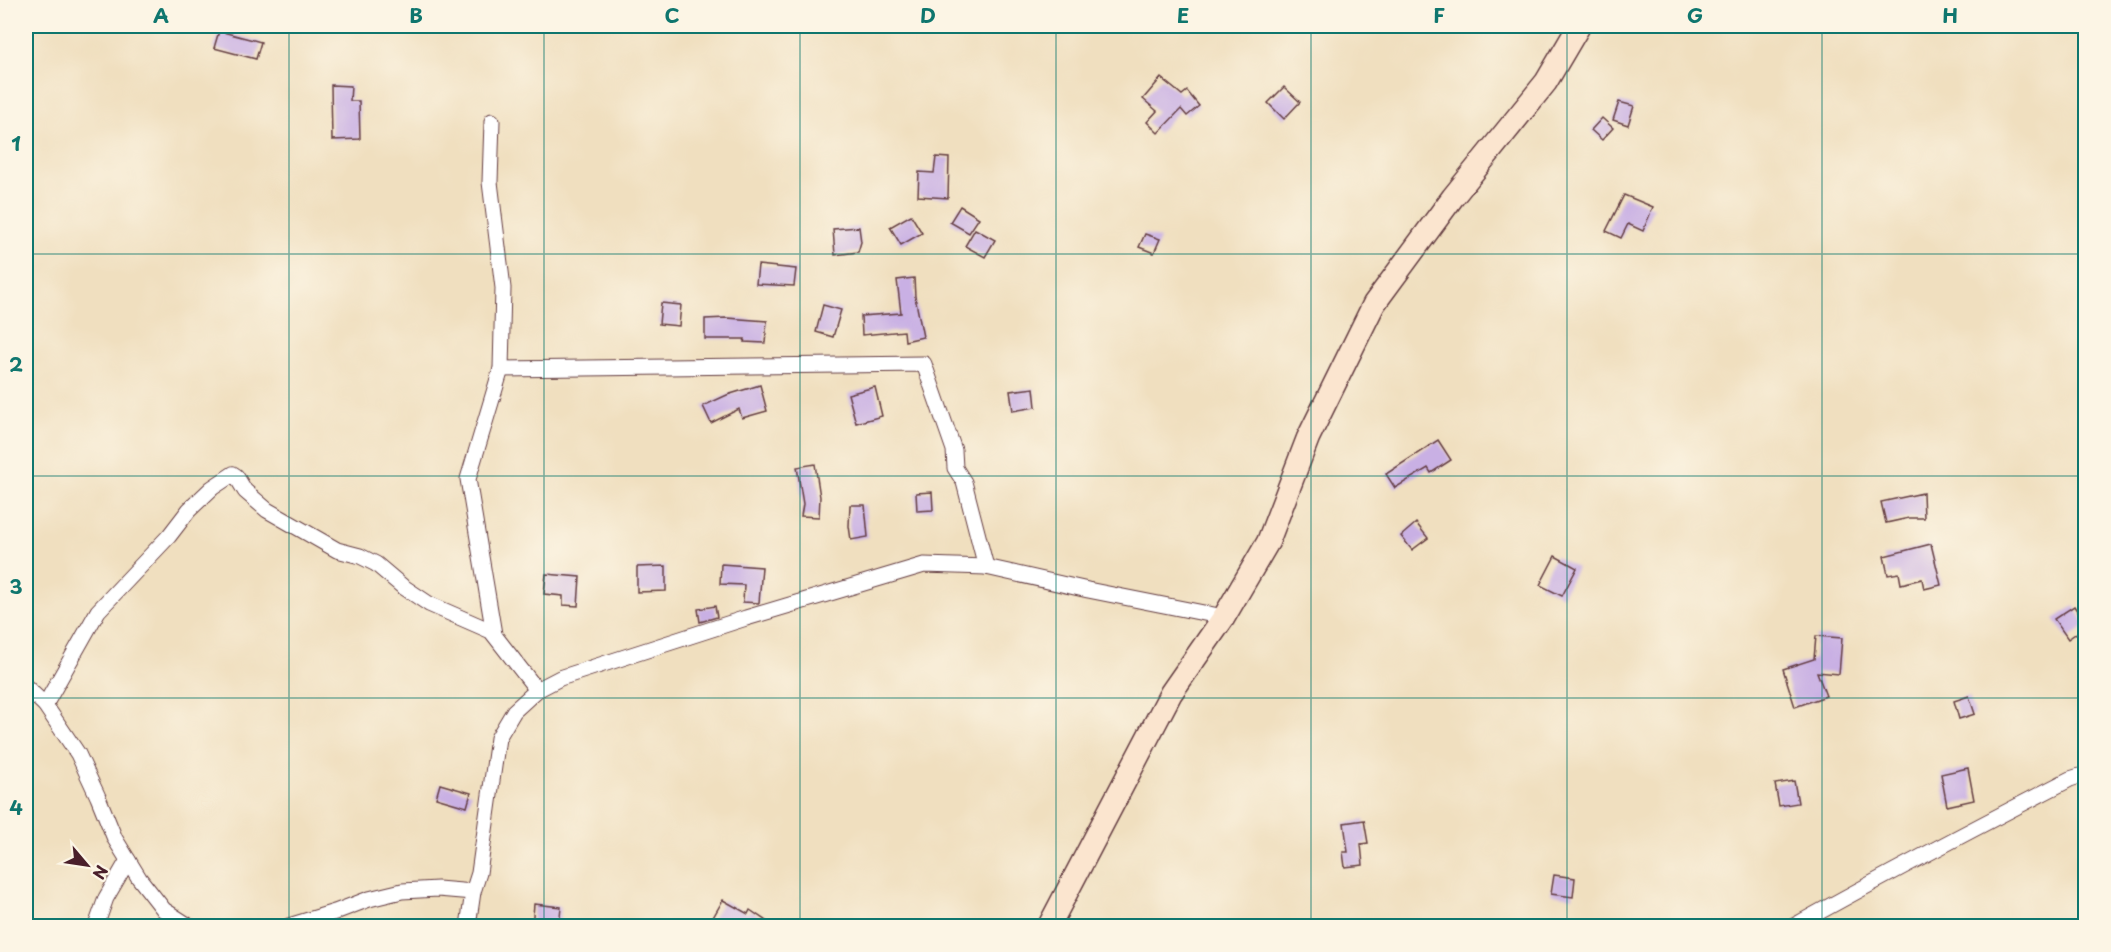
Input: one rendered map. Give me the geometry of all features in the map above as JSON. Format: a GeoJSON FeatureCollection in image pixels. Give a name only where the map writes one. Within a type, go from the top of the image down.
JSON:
{"type":"FeatureCollection","features":[{"type":"Feature","properties":{"kind":"street"},"geometry":{"type":"LineString","coordinates":[[1049,927],[1171,693],[1224,617],[1268,542],[1308,438],[1374,304],[1454,197],[1546,82],[1579,26]]}},
{"type":"Feature","properties":{"kind":"street"},"geometry":{"type":"LineString","coordinates":[[492,121],[490,182],[503,288],[501,369],[468,479],[494,634]]}},
{"type":"Feature","properties":{"kind":"street"},"geometry":{"type":"LineString","coordinates":[[501,369],[924,364],[954,450],[955,468],[964,482],[986,567]]}},
{"type":"Feature","properties":{"kind":"street"},"geometry":{"type":"LineString","coordinates":[[45,705],[98,611],[169,536],[189,510],[212,488],[233,474],[245,492],[267,510],[337,550],[360,556],[376,564],[402,586],[429,604],[482,626],[494,634],[537,690]]}},
{"type":"Feature","properties":{"kind":"street"},"geometry":{"type":"LineString","coordinates":[[468,927],[473,892],[479,873],[498,738],[514,711],[537,690],[560,678],[680,639],[924,566],[986,567],[1224,617]]}},
{"type":"Feature","properties":{"kind":"street"},"geometry":{"type":"LineString","coordinates":[[26,687],[45,705],[78,754],[114,839],[128,860],[164,910],[189,927]]}},
{"type":"Feature","properties":{"kind":"street"},"geometry":{"type":"LineString","coordinates":[[1794,927],[1965,833],[2070,779],[2085,774]]}},
{"type":"Feature","properties":{"kind":"street"},"geometry":{"type":"LineString","coordinates":[[96,927],[106,898],[128,860]]}},
{"type":"Feature","properties":{"kind":"street"},"geometry":{"type":"LineString","coordinates":[[289,927],[369,899],[402,891],[438,889],[473,892]]}},
{"type":"Feature","properties":{"kind":"building"},"geometry":{"type":"Polygon","coordinates":[[[219,31],[261,42],[256,59],[214,48],[219,31]]]}},
{"type":"Feature","properties":{"kind":"building"},"geometry":{"type":"Polygon","coordinates":[[[1161,78],[1182,95],[1187,91],[1199,106],[1187,116],[1181,109],[1158,133],[1147,122],[1157,111],[1143,99],[1161,78]]]}},
{"type":"Feature","properties":{"kind":"building"},"geometry":{"type":"Polygon","coordinates":[[[331,85],[351,86],[350,101],[359,101],[360,139],[332,140],[331,85]]]}},
{"type":"Feature","properties":{"kind":"building"},"geometry":{"type":"Polygon","coordinates":[[[1284,87],[1300,102],[1284,119],[1268,103],[1284,87]]]}},
{"type":"Feature","properties":{"kind":"building"},"geometry":{"type":"Polygon","coordinates":[[[1619,102],[1634,106],[1628,125],[1613,120],[1619,102]]]}},
{"type":"Feature","properties":{"kind":"building"},"geometry":{"type":"Polygon","coordinates":[[[1602,118],[1613,128],[1602,140],[1591,130],[1602,118]]]}},
{"type":"Feature","properties":{"kind":"building"},"geometry":{"type":"Polygon","coordinates":[[[936,157],[949,158],[948,198],[918,196],[919,172],[934,173],[936,157]]]}},
{"type":"Feature","properties":{"kind":"building"},"geometry":{"type":"Polygon","coordinates":[[[1624,195],[1653,207],[1643,231],[1628,224],[1621,238],[1606,231],[1624,195]]]}},
{"type":"Feature","properties":{"kind":"building"},"geometry":{"type":"Polygon","coordinates":[[[960,206],[979,218],[969,233],[950,222],[960,206]]]}},
{"type":"Feature","properties":{"kind":"building"},"geometry":{"type":"Polygon","coordinates":[[[911,215],[922,233],[901,245],[890,227],[911,215]]]}},
{"type":"Feature","properties":{"kind":"building"},"geometry":{"type":"Polygon","coordinates":[[[859,227],[861,242],[858,252],[835,255],[833,229],[859,227]]]}},
{"type":"Feature","properties":{"kind":"building"},"geometry":{"type":"Polygon","coordinates":[[[975,229],[995,240],[985,257],[965,246],[975,229]]]}},
{"type":"Feature","properties":{"kind":"building"},"geometry":{"type":"Polygon","coordinates":[[[1145,234],[1160,239],[1154,253],[1139,247],[1145,234]]]}},
{"type":"Feature","properties":{"kind":"building"},"geometry":{"type":"Polygon","coordinates":[[[758,265],[796,269],[794,286],[756,284],[758,265]]]}},
{"type":"Feature","properties":{"kind":"building"},"geometry":{"type":"Polygon","coordinates":[[[914,278],[915,297],[923,337],[905,341],[904,331],[862,335],[861,316],[901,313],[897,280],[914,278]]]}},
{"type":"Feature","properties":{"kind":"building"},"geometry":{"type":"Polygon","coordinates":[[[661,303],[681,305],[679,326],[659,324],[661,303]]]}},
{"type":"Feature","properties":{"kind":"building"},"geometry":{"type":"Polygon","coordinates":[[[823,305],[841,310],[833,337],[816,332],[823,305]]]}},
{"type":"Feature","properties":{"kind":"building"},"geometry":{"type":"Polygon","coordinates":[[[705,319],[767,321],[765,343],[744,342],[745,339],[705,339],[705,319]]]}},
{"type":"Feature","properties":{"kind":"building"},"geometry":{"type":"Polygon","coordinates":[[[760,385],[767,411],[742,418],[739,409],[711,423],[703,406],[727,395],[760,385]]]}},
{"type":"Feature","properties":{"kind":"building"},"geometry":{"type":"Polygon","coordinates":[[[875,387],[882,416],[856,423],[848,394],[875,387]]]}},
{"type":"Feature","properties":{"kind":"building"},"geometry":{"type":"Polygon","coordinates":[[[1034,388],[1036,407],[1013,411],[1010,391],[1034,388]]]}},
{"type":"Feature","properties":{"kind":"building"},"geometry":{"type":"Polygon","coordinates":[[[1438,440],[1451,460],[1431,473],[1428,468],[1395,488],[1386,474],[1438,440]]]}},
{"type":"Feature","properties":{"kind":"building"},"geometry":{"type":"Polygon","coordinates":[[[815,464],[820,497],[819,517],[801,516],[803,504],[797,467],[815,464]]]}},
{"type":"Feature","properties":{"kind":"building"},"geometry":{"type":"Polygon","coordinates":[[[932,492],[933,510],[917,511],[916,493],[932,492]]]}},
{"type":"Feature","properties":{"kind":"building"},"geometry":{"type":"Polygon","coordinates":[[[1923,493],[1924,518],[1909,518],[1886,523],[1881,502],[1923,493]]]}},
{"type":"Feature","properties":{"kind":"building"},"geometry":{"type":"Polygon","coordinates":[[[850,505],[865,505],[868,537],[851,540],[850,505]]]}},
{"type":"Feature","properties":{"kind":"building"},"geometry":{"type":"Polygon","coordinates":[[[1416,523],[1428,538],[1412,550],[1401,536],[1416,523]]]}},
{"type":"Feature","properties":{"kind":"building"},"geometry":{"type":"Polygon","coordinates":[[[1931,544],[1941,585],[1924,589],[1922,579],[1901,584],[1899,573],[1888,575],[1884,556],[1931,544]]]}},
{"type":"Feature","properties":{"kind":"building"},"geometry":{"type":"Polygon","coordinates":[[[1555,556],[1577,568],[1562,596],[1540,585],[1555,556]]]}},
{"type":"Feature","properties":{"kind":"building"},"geometry":{"type":"Polygon","coordinates":[[[721,564],[762,567],[759,603],[743,602],[744,585],[720,584],[721,564]]]}},
{"type":"Feature","properties":{"kind":"building"},"geometry":{"type":"Polygon","coordinates":[[[666,566],[666,591],[637,592],[637,567],[666,566]]]}},
{"type":"Feature","properties":{"kind":"building"},"geometry":{"type":"Polygon","coordinates":[[[546,574],[580,577],[578,606],[563,605],[563,596],[544,594],[546,574]]]}},
{"type":"Feature","properties":{"kind":"building"},"geometry":{"type":"Polygon","coordinates":[[[715,606],[717,617],[700,622],[698,609],[715,606]]]}},
{"type":"Feature","properties":{"kind":"building"},"geometry":{"type":"Polygon","coordinates":[[[2074,606],[2085,623],[2085,627],[2068,639],[2054,619],[2074,606]]]}},
{"type":"Feature","properties":{"kind":"building"},"geometry":{"type":"Polygon","coordinates":[[[1816,636],[1842,638],[1839,674],[1817,672],[1826,696],[1795,707],[1783,669],[1814,659],[1816,636]]]}},
{"type":"Feature","properties":{"kind":"building"},"geometry":{"type":"Polygon","coordinates":[[[1969,696],[1975,714],[1959,719],[1954,701],[1969,696]]]}},
{"type":"Feature","properties":{"kind":"building"},"geometry":{"type":"Polygon","coordinates":[[[1968,768],[1974,800],[1947,806],[1941,774],[1968,768]]]}},
{"type":"Feature","properties":{"kind":"building"},"geometry":{"type":"Polygon","coordinates":[[[1794,781],[1798,803],[1779,806],[1775,784],[1794,781]]]}},
{"type":"Feature","properties":{"kind":"building"},"geometry":{"type":"Polygon","coordinates":[[[440,784],[471,793],[467,807],[436,798],[440,784]]]}},
{"type":"Feature","properties":{"kind":"building"},"geometry":{"type":"Polygon","coordinates":[[[1364,820],[1368,843],[1361,844],[1363,865],[1345,867],[1343,852],[1348,852],[1344,823],[1364,820]]]}},
{"type":"Feature","properties":{"kind":"building"},"geometry":{"type":"Polygon","coordinates":[[[1554,875],[1575,878],[1573,897],[1551,894],[1554,875]]]}},
{"type":"Feature","properties":{"kind":"building"},"geometry":{"type":"Polygon","coordinates":[[[723,900],[748,914],[750,910],[775,927],[720,927],[711,921],[723,900]]]}},
{"type":"Feature","properties":{"kind":"building"},"geometry":{"type":"Polygon","coordinates":[[[534,904],[561,907],[559,927],[532,927],[534,904]]]}}]}
